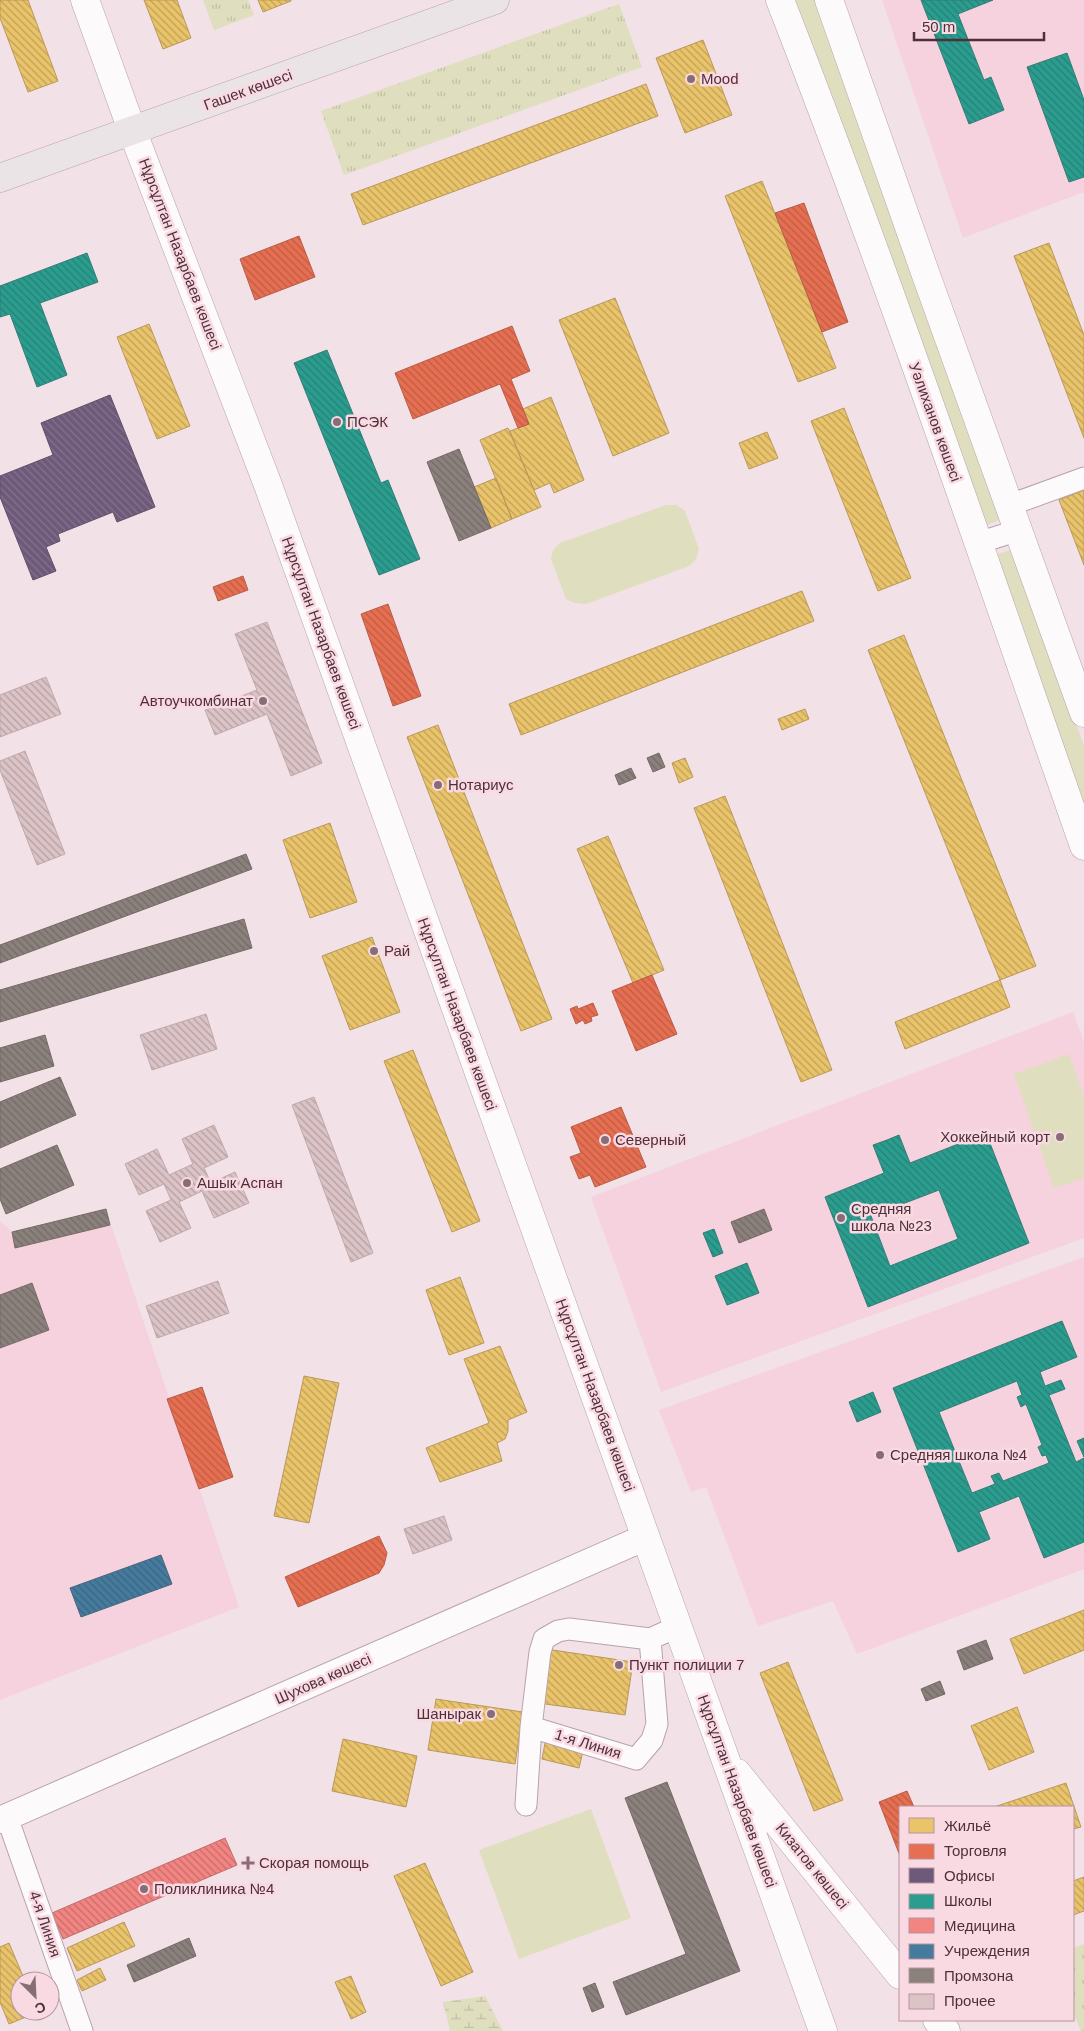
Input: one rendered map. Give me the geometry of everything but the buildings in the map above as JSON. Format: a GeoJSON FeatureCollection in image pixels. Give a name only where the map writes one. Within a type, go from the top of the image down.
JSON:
{"type":"FeatureCollection","features":[{"type":"Feature","properties":{"kind":"main road","name":"Нұрсұлтан Назарбаев көшесі"},"geometry":{"type":"LineString","coordinates":[[85,0],[132,130],[268,485],[679,1626],[723,1757],[823,2031]]}},
{"type":"Feature","properties":{"kind":"main road","name":"Гашек көшесі"},"geometry":{"type":"LineString","coordinates":[[0,178],[495,0]]}},
{"type":"Feature","properties":{"kind":"main road","name":"Уәлиханов көшесі"},"geometry":{"type":"LineString","coordinates":[[780,0],[822,106],[1084,846]]}},
{"type":"Feature","properties":{"kind":"main road"},"geometry":{"type":"LineString","coordinates":[[830,0],[926,275],[1084,713]]}},
{"type":"Feature","properties":{"kind":"main road","name":"Кизатов көшесі"},"geometry":{"type":"LineString","coordinates":[[723,1757],[899,1974]]}},
{"type":"Feature","properties":{"kind":"main road"},"geometry":{"type":"LineString","coordinates":[[938,2021],[946,2031]]}},
{"type":"Feature","properties":{"kind":"street"},"geometry":{"type":"LineString","coordinates":[[978,543],[1014,517],[1084,478]]}},
{"type":"Feature","properties":{"kind":"street","name":"Шухова көшесі"},"geometry":{"type":"LineString","coordinates":[[4,1819],[646,1537]]}},
{"type":"Feature","properties":{"kind":"street"},"geometry":{"type":"LineString","coordinates":[[526,1805],[531,1727],[540,1652],[544,1640],[549,1635],[569,1629],[650,1639],[679,1626]]}},
{"type":"Feature","properties":{"kind":"street","name":"1-я Линия"},"geometry":{"type":"LineString","coordinates":[[531,1727],[636,1759],[652,1740],[657,1724],[650,1639]]}},
{"type":"Feature","properties":{"kind":"street","name":"4-я Линия"},"geometry":{"type":"LineString","coordinates":[[4,1819],[82,2031]]}},
{"type":"Feature","properties":{"kind":"shaded area"},"geometry":{"type":"Polygon","coordinates":[[[882,0],[1084,0],[1084,192],[963,238],[882,0]]]}},
{"type":"Feature","properties":{"kind":"shaded area","name":"Средняя школа №23"},"geometry":{"type":"Polygon","coordinates":[[[1073,1012],[1084,1042],[1084,1238],[661,1392],[591,1197],[1073,1012]]]}},
{"type":"Feature","properties":{"kind":"shaded area"},"geometry":{"type":"Polygon","coordinates":[[[106,1209],[239,1607],[0,1700],[0,1221],[12,1232],[106,1209]]]}},
{"type":"Feature","properties":{"kind":"shaded area","name":"Средняя школа №4"},"geometry":{"type":"Polygon","coordinates":[[[1084,1257],[1084,1569],[857,1654],[833,1601],[758,1626],[706,1487],[691,1492],[659,1410],[1084,1257]]]}},
{"type":"Feature","properties":{"kind":"green space"},"geometry":{"type":"Polygon","coordinates":[[[203,0],[248,0],[254,15],[214,30],[203,0]]]}},
{"type":"Feature","properties":{"kind":"green space"},"geometry":{"type":"Polygon","coordinates":[[[792,0],[817,0],[1004,518],[984,526],[792,0]]]}},
{"type":"Feature","properties":{"kind":"green space"},"geometry":{"type":"Polygon","coordinates":[[[619,4],[642,67],[344,175],[321,111],[619,4]]]}},
{"type":"Feature","properties":{"kind":"green space"},"geometry":{"type":"Polygon","coordinates":[[[666,505],[676,505],[685,511],[699,549],[696,559],[689,566],[586,604],[575,603],[566,599],[551,559],[553,550],[560,543],[666,505]]]}},
{"type":"Feature","properties":{"kind":"green space"},"geometry":{"type":"Polygon","coordinates":[[[1014,549],[1084,746],[1084,803],[994,555],[1014,549]]]}},
{"type":"Feature","properties":{"kind":"green space","name":"Хоккейный корт"},"geometry":{"type":"Polygon","coordinates":[[[1069,1054],[1084,1097],[1084,1178],[1054,1188],[1014,1074],[1069,1054]]]}},
{"type":"Feature","properties":{"kind":"green space"},"geometry":{"type":"Polygon","coordinates":[[[591,1809],[631,1918],[519,1959],[479,1850],[591,1809]]]}},
{"type":"Feature","properties":{"kind":"green space"},"geometry":{"type":"Polygon","coordinates":[[[1084,1944],[1084,2031],[1081,2031],[1074,2014],[1074,1948],[1084,1944]]]}},
{"type":"Feature","properties":{"kind":"green space"},"geometry":{"type":"Polygon","coordinates":[[[485,1996],[503,2031],[450,2031],[443,2002],[485,1996]]]}},
{"type":"Feature","properties":{"kind":"place","name":"Mood"},"geometry":{"type":"Point","coordinates":[691,79]}},
{"type":"Feature","properties":{"kind":"place","name":"ПСЭК"},"geometry":{"type":"Point","coordinates":[337,422]}},
{"type":"Feature","properties":{"kind":"place","name":"Автоучкомбинат"},"geometry":{"type":"Point","coordinates":[263,701]}},
{"type":"Feature","properties":{"kind":"place","name":"Нотариус"},"geometry":{"type":"Point","coordinates":[438,785]}},
{"type":"Feature","properties":{"kind":"place","name":"Рай"},"geometry":{"type":"Point","coordinates":[374,951]}},
{"type":"Feature","properties":{"kind":"place","name":"Хоккейный корт"},"geometry":{"type":"Point","coordinates":[1060,1137]}},
{"type":"Feature","properties":{"kind":"place","name":"Северный"},"geometry":{"type":"Point","coordinates":[605,1140]}},
{"type":"Feature","properties":{"kind":"place","name":"Ашык Аспан"},"geometry":{"type":"Point","coordinates":[187,1183]}},
{"type":"Feature","properties":{"kind":"place","name":"Средняя школа №23"},"geometry":{"type":"Point","coordinates":[841,1218]}},
{"type":"Feature","properties":{"kind":"place","name":"Средняя школа №4"},"geometry":{"type":"Point","coordinates":[880,1455]}},
{"type":"Feature","properties":{"kind":"place","name":"Пункт полиции 7"},"geometry":{"type":"Point","coordinates":[619,1665]}},
{"type":"Feature","properties":{"kind":"place","name":"Шанырак"},"geometry":{"type":"Point","coordinates":[491,1714]}},
{"type":"Feature","properties":{"kind":"place","name":"Скорая помощь"},"geometry":{"type":"Point","coordinates":[248,1863]}},
{"type":"Feature","properties":{"kind":"place","name":"Поликлиника №4"},"geometry":{"type":"Point","coordinates":[144,1889]}}]}
